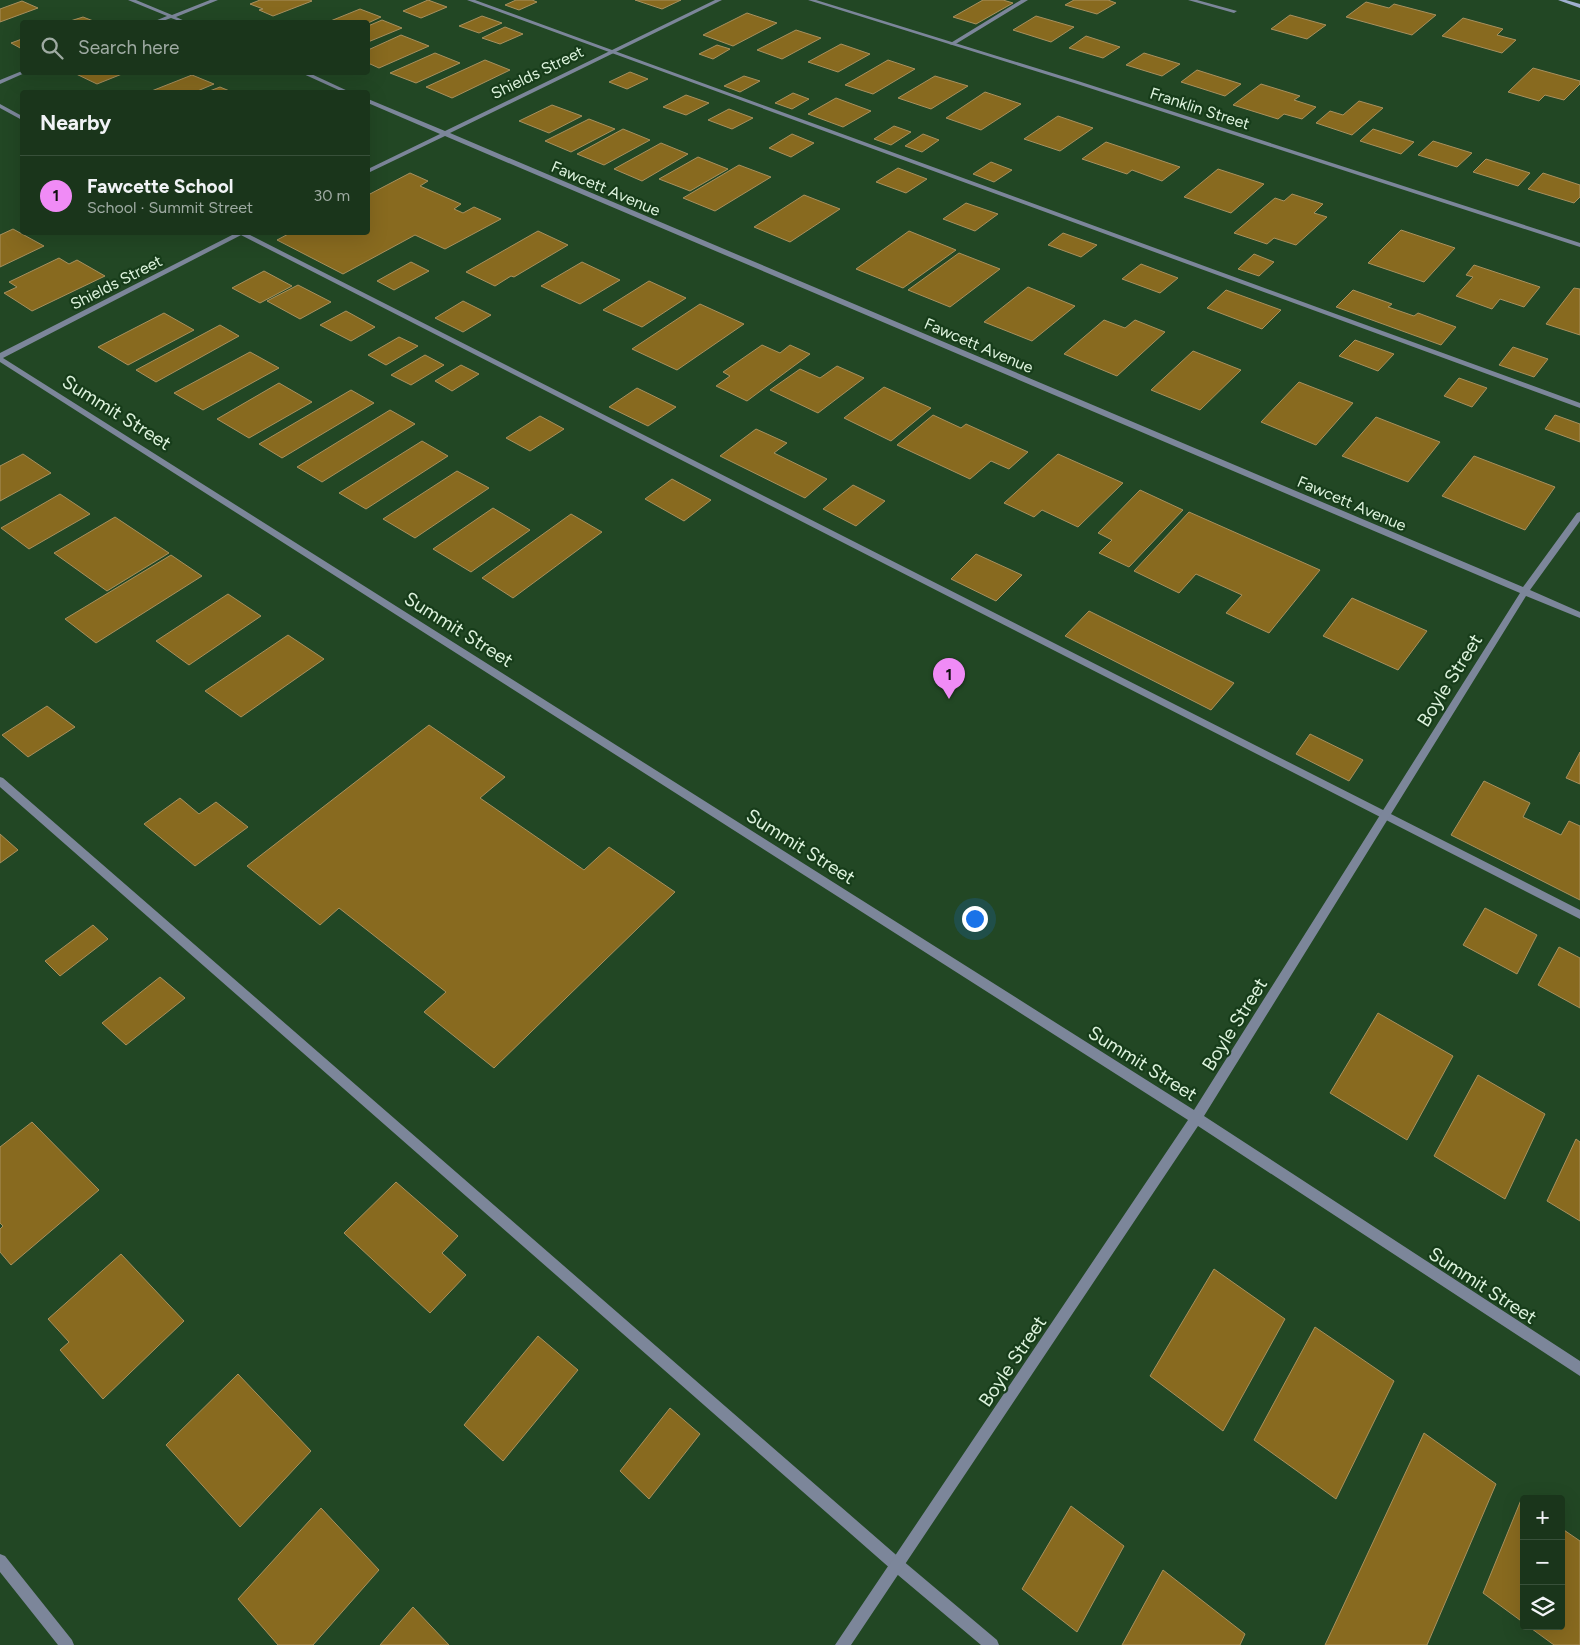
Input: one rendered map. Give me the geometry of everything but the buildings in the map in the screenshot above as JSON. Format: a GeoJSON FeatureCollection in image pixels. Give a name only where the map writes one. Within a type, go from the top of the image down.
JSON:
{"type":"FeatureCollection","features":[{"type":"Feature","properties":{"kind":"main road"},"geometry":{"type":"LineString","coordinates":[[1561,0],[1580,6]]}},
{"type":"Feature","properties":{"kind":"street"},"geometry":{"type":"LineString","coordinates":[[131,0],[180,20]]}},
{"type":"Feature","properties":{"kind":"street"},"geometry":{"type":"LineString","coordinates":[[164,20],[215,0]]}},
{"type":"Feature","properties":{"kind":"street"},"geometry":{"type":"LineString","coordinates":[[470,0],[1580,406]]}},
{"type":"Feature","properties":{"kind":"street","name":"Shields Street"},"geometry":{"type":"LineString","coordinates":[[370,170],[442,133],[719,0]]}},
{"type":"Feature","properties":{"kind":"street","name":"Franklin Street"},"geometry":{"type":"LineString","coordinates":[[812,0],[1580,245]]}},
{"type":"Feature","properties":{"kind":"street"},"geometry":{"type":"LineString","coordinates":[[952,44],[1025,0]]}},
{"type":"Feature","properties":{"kind":"street"},"geometry":{"type":"LineString","coordinates":[[1191,0],[1234,11]]}},
{"type":"Feature","properties":{"kind":"street"},"geometry":{"type":"LineString","coordinates":[[0,82],[20,74]]}},
{"type":"Feature","properties":{"kind":"street"},"geometry":{"type":"LineString","coordinates":[[307,75],[342,90]]}},
{"type":"Feature","properties":{"kind":"street","name":"Fawcett Avenue"},"geometry":{"type":"LineString","coordinates":[[370,103],[1580,615]]}},
{"type":"Feature","properties":{"kind":"street"},"geometry":{"type":"LineString","coordinates":[[0,106],[20,117]]}},
{"type":"Feature","properties":{"kind":"street","name":"Shields Street"},"geometry":{"type":"LineString","coordinates":[[0,357],[237,235]]}},
{"type":"Feature","properties":{"kind":"street"},"geometry":{"type":"LineString","coordinates":[[245,235],[1580,915]]}},
{"type":"Feature","properties":{"kind":"street","name":"Summit Street"},"geometry":{"type":"LineString","coordinates":[[0,357],[1196,1118],[1580,1369]]}},
{"type":"Feature","properties":{"kind":"street","name":"Boyle Street"},"geometry":{"type":"LineString","coordinates":[[842,1645],[1196,1118],[1525,591],[1580,515]]}},
{"type":"Feature","properties":{"kind":"street"},"geometry":{"type":"LineString","coordinates":[[0,781],[992,1645]]}},
{"type":"Feature","properties":{"kind":"street"},"geometry":{"type":"LineString","coordinates":[[0,1561],[67,1645]]}},
{"type":"Feature","properties":{"kind":"place","name":"Fawcette School"},"geometry":{"type":"Point","coordinates":[949,699]}}]}
